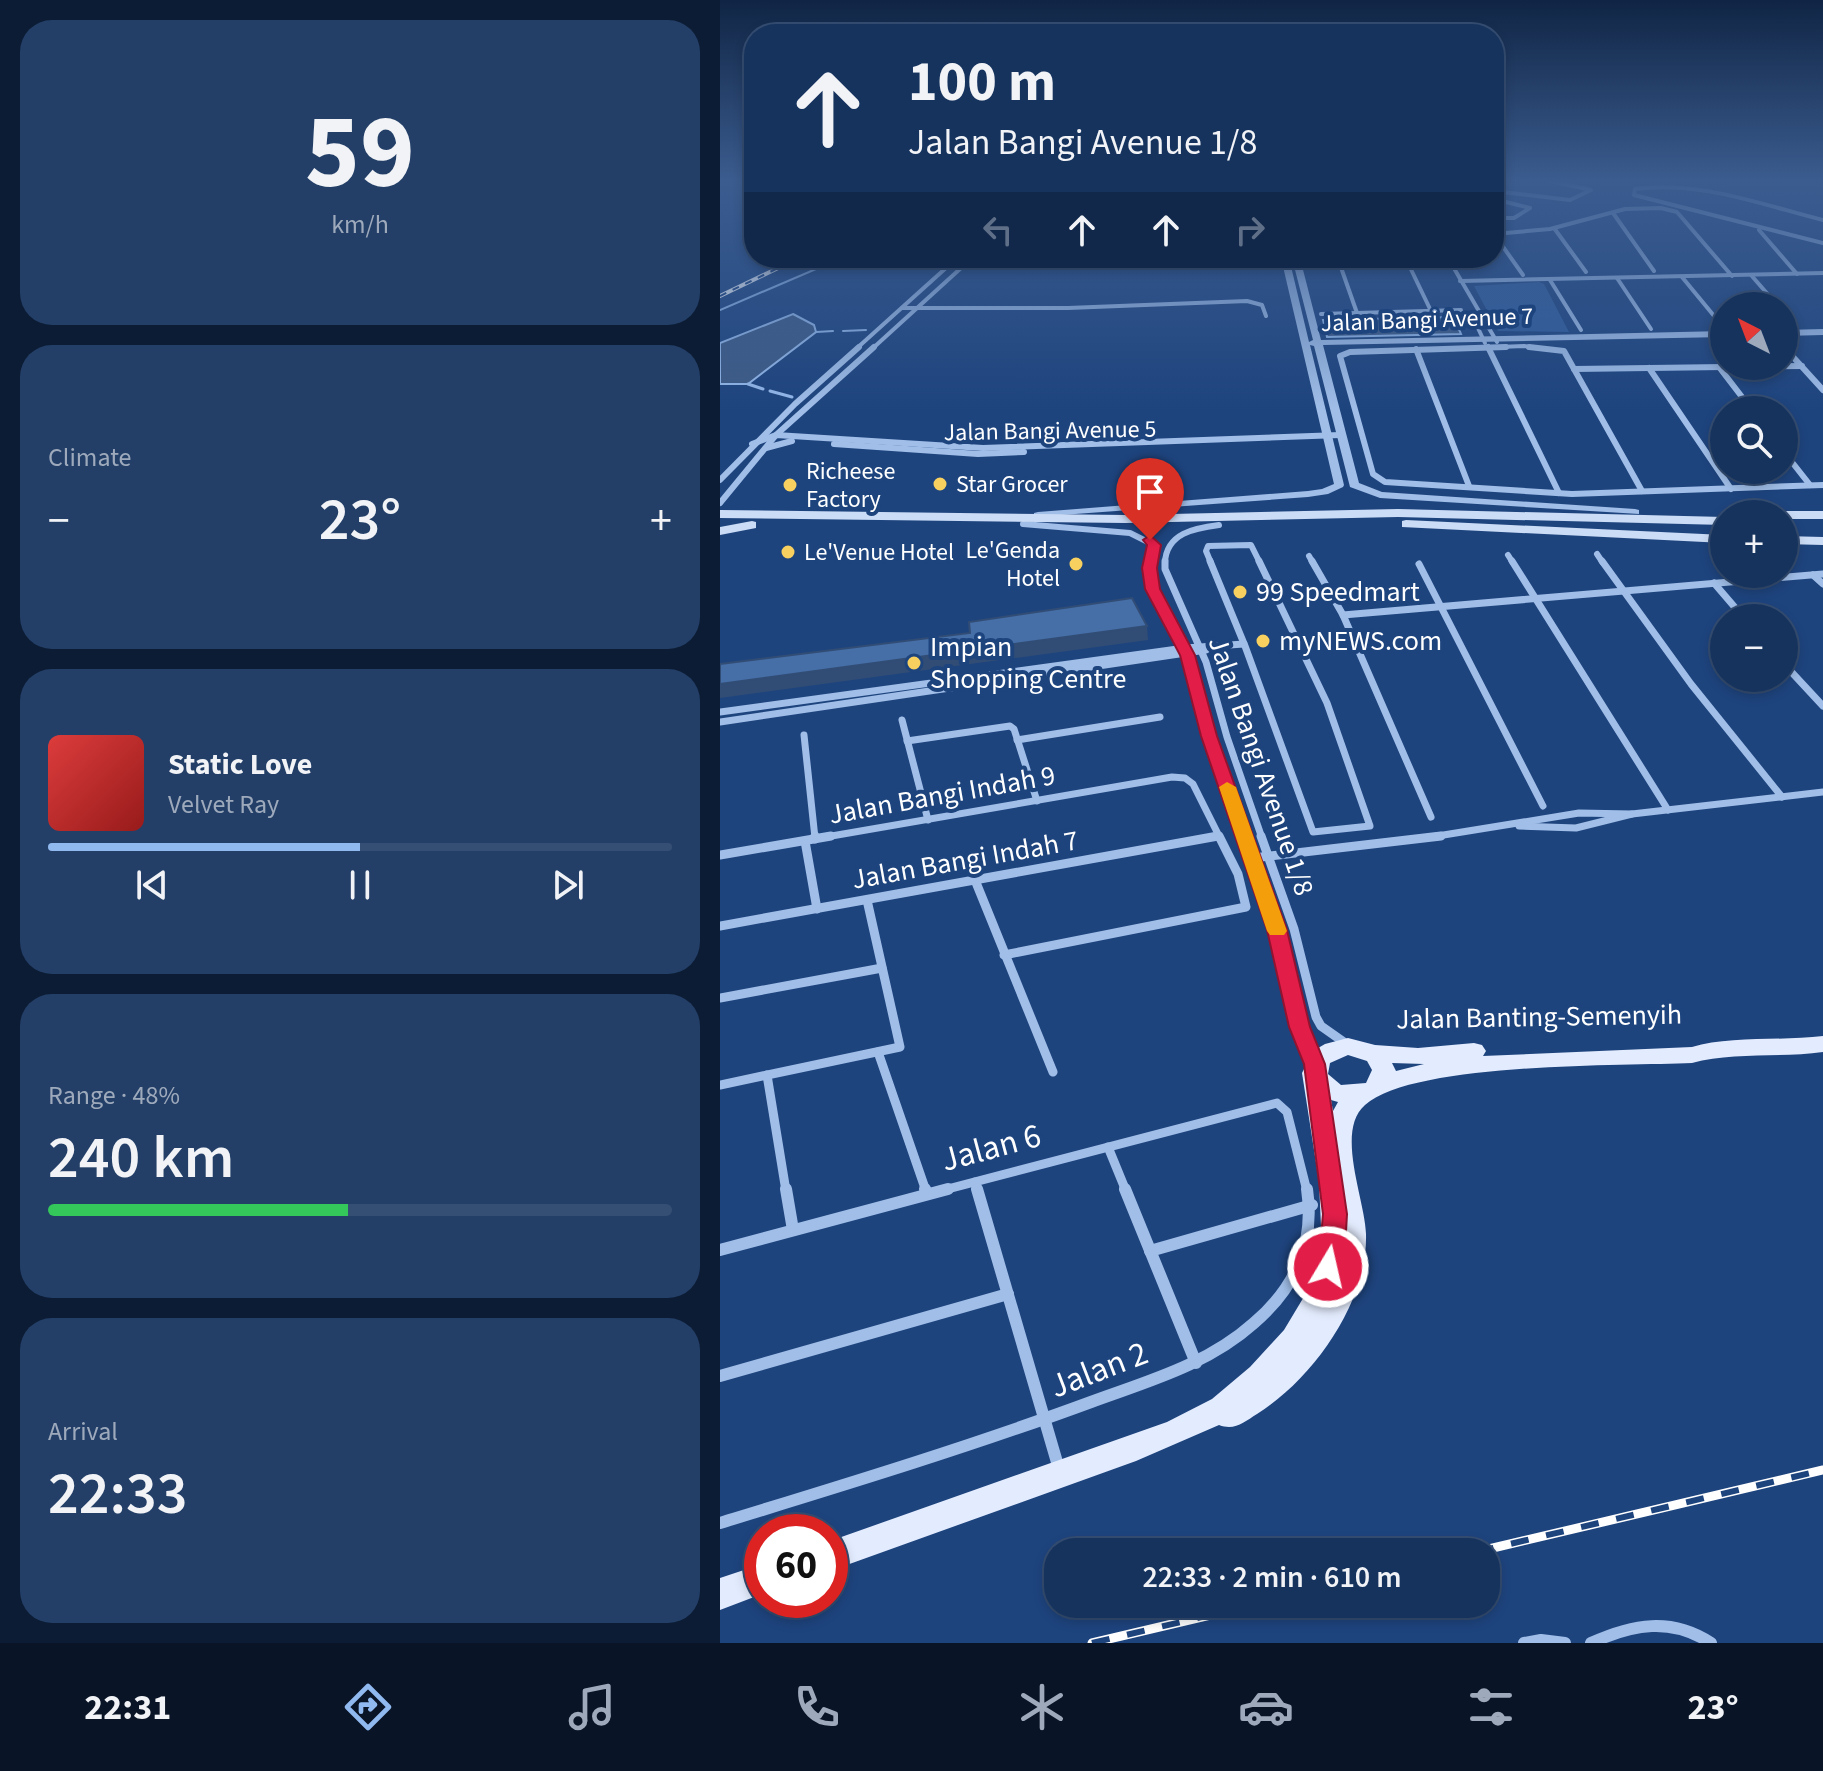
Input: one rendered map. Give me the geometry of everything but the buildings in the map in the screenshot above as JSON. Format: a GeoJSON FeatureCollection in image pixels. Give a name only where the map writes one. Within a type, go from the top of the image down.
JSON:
{"type":"FeatureCollection","features":[{"type":"Feature","properties":{"kind":"main road"},"geometry":{"type":"LineString","coordinates":[[722,501],[734,511],[754,520]]}},
{"type":"Feature","properties":{"kind":"main road"},"geometry":{"type":"LineString","coordinates":[[720,514],[754,520],[1219,525],[1635,512],[1710,514]]}},
{"type":"Feature","properties":{"kind":"main road"},"geometry":{"type":"LineString","coordinates":[[720,524],[754,520],[1010,515],[1126,519],[1710,521]]}},
{"type":"Feature","properties":{"kind":"main road"},"geometry":{"type":"LineString","coordinates":[[1798,515],[1823,515]]}},
{"type":"Feature","properties":{"kind":"main road"},"geometry":{"type":"LineString","coordinates":[[1395,518],[1710,530]]}},
{"type":"Feature","properties":{"kind":"main road"},"geometry":{"type":"LineString","coordinates":[[1395,518],[1710,538]]}},
{"type":"Feature","properties":{"kind":"main road"},"geometry":{"type":"LineString","coordinates":[[720,531],[754,520]]}},
{"type":"Feature","properties":{"kind":"main road"},"geometry":{"type":"LineString","coordinates":[[1798,522],[1823,522]]}},
{"type":"Feature","properties":{"kind":"main road"},"geometry":{"type":"LineString","coordinates":[[1798,531],[1823,531]]}},
{"type":"Feature","properties":{"kind":"main road"},"geometry":{"type":"LineString","coordinates":[[1798,540],[1823,541]]}},
{"type":"Feature","properties":{"kind":"main road","name":"Jalan Banting-Semenyih"},"geometry":{"type":"LineString","coordinates":[[1369,1090],[1465,1064],[1692,1055],[1705,1051],[1786,1049],[1823,1044]]}},
{"type":"Feature","properties":{"kind":"main road"},"geometry":{"type":"LineString","coordinates":[[848,1550],[1135,1448],[1221,1408],[1269,1369],[1305,1323],[1333,1249],[1335,1214],[1314,1068],[1327,1051],[1349,1046],[1373,1053],[1384,1070],[1369,1090],[1343,1114],[1340,1127],[1339,1142],[1353,1214],[1352,1249],[1341,1289],[1316,1338],[1270,1389],[1216,1424],[1135,1448]]}},
{"type":"Feature","properties":{"kind":"main road","name":"Jalan Banting-Semenyih"},"geometry":{"type":"LineString","coordinates":[[1373,1053],[1418,1056],[1559,1047],[1691,1047],[1705,1051]]}},
{"type":"Feature","properties":{"kind":"main road"},"geometry":{"type":"LineString","coordinates":[[1314,1068],[1319,1083],[1331,1092],[1347,1095],[1369,1090]]}},
{"type":"Feature","properties":{"kind":"main road"},"geometry":{"type":"LineString","coordinates":[[720,1594],[744,1585]]}},
{"type":"Feature","properties":{"kind":"street"},"geometry":{"type":"LineString","coordinates":[[1511,258],[1523,275]]}},
{"type":"Feature","properties":{"kind":"street"},"geometry":{"type":"LineString","coordinates":[[1576,258],[1586,272]]}},
{"type":"Feature","properties":{"kind":"street"},"geometry":{"type":"LineString","coordinates":[[1645,258],[1654,271]]}},
{"type":"Feature","properties":{"kind":"street"},"geometry":{"type":"LineString","coordinates":[[1716,258],[1732,276]]}},
{"type":"Feature","properties":{"kind":"street"},"geometry":{"type":"LineString","coordinates":[[1783,258],[1797,274]]}},
{"type":"Feature","properties":{"kind":"street"},"geometry":{"type":"LineString","coordinates":[[720,480],[752,444],[946,268]]}},
{"type":"Feature","properties":{"kind":"street"},"geometry":{"type":"LineString","coordinates":[[752,444],[784,428],[961,268]]}},
{"type":"Feature","properties":{"kind":"street"},"geometry":{"type":"LineString","coordinates":[[1288,268],[1315,344]]}},
{"type":"Feature","properties":{"kind":"street"},"geometry":{"type":"LineString","coordinates":[[1010,515],[1090,513],[1324,492],[1339,485],[1335,438],[1298,268]]}},
{"type":"Feature","properties":{"kind":"street"},"geometry":{"type":"LineString","coordinates":[[1342,268],[1357,313]]}},
{"type":"Feature","properties":{"kind":"street"},"geometry":{"type":"LineString","coordinates":[[1410,268],[1431,311]]}},
{"type":"Feature","properties":{"kind":"street"},"geometry":{"type":"LineString","coordinates":[[1453,268],[1478,312],[1559,493]]}},
{"type":"Feature","properties":{"kind":"street"},"geometry":{"type":"LineString","coordinates":[[1751,275],[1766,292]]}},
{"type":"Feature","properties":{"kind":"street"},"geometry":{"type":"LineString","coordinates":[[1460,281],[1821,275]]}},
{"type":"Feature","properties":{"kind":"street"},"geometry":{"type":"LineString","coordinates":[[1682,277],[1710,314]]}},
{"type":"Feature","properties":{"kind":"street"},"geometry":{"type":"LineString","coordinates":[[1617,278],[1651,329]]}},
{"type":"Feature","properties":{"kind":"street"},"geometry":{"type":"LineString","coordinates":[[1550,280],[1581,330]]}},
{"type":"Feature","properties":{"kind":"street"},"geometry":{"type":"LineString","coordinates":[[902,308],[1068,308],[1247,301],[1262,305],[1266,316]]}},
{"type":"Feature","properties":{"kind":"street"},"geometry":{"type":"LineString","coordinates":[[1321,314],[1461,310]]}},
{"type":"Feature","properties":{"kind":"street"},"geometry":{"type":"LineString","coordinates":[[1478,312],[1477,326],[1490,342]]}},
{"type":"Feature","properties":{"kind":"street","name":"Jalan Bangi Avenue 7"},"geometry":{"type":"LineString","coordinates":[[1315,344],[1490,342],[1710,334]]}},
{"type":"Feature","properties":{"kind":"street"},"geometry":{"type":"LineString","coordinates":[[1798,335],[1823,334]]}},
{"type":"Feature","properties":{"kind":"street"},"geometry":{"type":"LineString","coordinates":[[1642,491],[1564,351],[1490,342],[1350,352],[1340,356],[1373,474],[1385,482],[1559,493],[1731,489],[1823,485]]}},
{"type":"Feature","properties":{"kind":"street"},"geometry":{"type":"LineString","coordinates":[[1416,349],[1469,486]]}},
{"type":"Feature","properties":{"kind":"street"},"geometry":{"type":"LineString","coordinates":[[1800,363],[1823,390]]}},
{"type":"Feature","properties":{"kind":"street"},"geometry":{"type":"LineString","coordinates":[[1574,369],[1710,367]]}},
{"type":"Feature","properties":{"kind":"street"},"geometry":{"type":"LineString","coordinates":[[1649,368],[1731,489]]}},
{"type":"Feature","properties":{"kind":"street"},"geometry":{"type":"LineString","coordinates":[[1729,380],[1741,396]]}},
{"type":"Feature","properties":{"kind":"street"},"geometry":{"type":"LineString","coordinates":[[806,395],[820,396]]}},
{"type":"Feature","properties":{"kind":"street"},"geometry":{"type":"LineString","coordinates":[[722,501],[764,449],[771,437],[771,427]]}},
{"type":"Feature","properties":{"kind":"street"},"geometry":{"type":"LineString","coordinates":[[764,449],[792,438],[784,428]]}},
{"type":"Feature","properties":{"kind":"street","name":"Jalan Bangi Avenue 5"},"geometry":{"type":"LineString","coordinates":[[771,437],[978,454],[1335,438]]}},
{"type":"Feature","properties":{"kind":"street"},"geometry":{"type":"LineString","coordinates":[[1335,438],[1351,481],[1371,493],[1635,512]]}},
{"type":"Feature","properties":{"kind":"street"},"geometry":{"type":"LineString","coordinates":[[1798,470],[1810,485]]}},
{"type":"Feature","properties":{"kind":"street","name":"Jalan Bangi Avenue 1/8"},"geometry":{"type":"LineString","coordinates":[[1023,524],[1046,529],[1131,533],[1150,540],[1154,545],[1150,568],[1153,589],[1186,651],[1209,736],[1277,930],[1299,1027],[1314,1068]]}},
{"type":"Feature","properties":{"kind":"street","name":"Jalan Bangi Avenue 1/8"},"geometry":{"type":"LineString","coordinates":[[1219,525],[1197,528],[1170,541],[1163,558],[1170,585],[1203,649],[1294,929],[1316,1017],[1329,1033],[1349,1046]]}},
{"type":"Feature","properties":{"kind":"street","name":"Jalan Bangi Avenue 1/8"},"geometry":{"type":"LineString","coordinates":[[1251,545],[1304,652],[1370,826],[1313,832],[1244,644],[1206,551],[1208,546],[1251,545]]}},
{"type":"Feature","properties":{"kind":"street"},"geometry":{"type":"LineString","coordinates":[[1597,554],[1693,687],[1782,797]]}},
{"type":"Feature","properties":{"kind":"street"},"geometry":{"type":"LineString","coordinates":[[1508,555],[1668,810]]}},
{"type":"Feature","properties":{"kind":"street"},"geometry":{"type":"LineString","coordinates":[[1309,556],[1343,615],[1431,817]]}},
{"type":"Feature","properties":{"kind":"street"},"geometry":{"type":"LineString","coordinates":[[1419,564],[1543,806]]}},
{"type":"Feature","properties":{"kind":"street"},"geometry":{"type":"LineString","coordinates":[[1798,576],[1823,574]]}},
{"type":"Feature","properties":{"kind":"street"},"geometry":{"type":"LineString","coordinates":[[1813,575],[1823,584]]}},
{"type":"Feature","properties":{"kind":"street"},"geometry":{"type":"LineString","coordinates":[[1343,615],[1710,583]]}},
{"type":"Feature","properties":{"kind":"street"},"geometry":{"type":"LineString","coordinates":[[1718,588],[1732,604]]}},
{"type":"Feature","properties":{"kind":"street"},"geometry":{"type":"LineString","coordinates":[[720,712],[1244,644]]}},
{"type":"Feature","properties":{"kind":"street"},"geometry":{"type":"LineString","coordinates":[[720,722],[1186,651]]}},
{"type":"Feature","properties":{"kind":"street"},"geometry":{"type":"LineString","coordinates":[[1798,679],[1823,706]]}},
{"type":"Feature","properties":{"kind":"street"},"geometry":{"type":"LineString","coordinates":[[1017,740],[1160,717]]}},
{"type":"Feature","properties":{"kind":"street"},"geometry":{"type":"LineString","coordinates":[[902,720],[928,820]]}},
{"type":"Feature","properties":{"kind":"street"},"geometry":{"type":"LineString","coordinates":[[907,741],[1002,725],[1014,729],[1037,801]]}},
{"type":"Feature","properties":{"kind":"street"},"geometry":{"type":"LineString","coordinates":[[804,735],[815,839]]}},
{"type":"Feature","properties":{"kind":"street","name":"Jalan Bangi Indah 9"},"geometry":{"type":"LineString","coordinates":[[720,855],[1172,777],[1185,778],[1193,784],[1218,836]]}},
{"type":"Feature","properties":{"kind":"street"},"geometry":{"type":"LineString","coordinates":[[1253,858],[1518,826],[1541,830],[1576,827],[1617,820],[1632,814],[1823,792]]}},
{"type":"Feature","properties":{"kind":"street"},"geometry":{"type":"LineString","coordinates":[[1004,955],[1246,907],[1238,874],[1218,836]]}},
{"type":"Feature","properties":{"kind":"street","name":"Jalan Bangi Indah 7"},"geometry":{"type":"LineString","coordinates":[[720,926],[1218,836]]}},
{"type":"Feature","properties":{"kind":"street"},"geometry":{"type":"LineString","coordinates":[[805,841],[817,909]]}},
{"type":"Feature","properties":{"kind":"street"},"geometry":{"type":"LineString","coordinates":[[975,880],[1053,1072]]}},
{"type":"Feature","properties":{"kind":"street"},"geometry":{"type":"LineString","coordinates":[[720,1085],[900,1047],[867,900]]}},
{"type":"Feature","properties":{"kind":"street"},"geometry":{"type":"LineString","coordinates":[[720,998],[882,968]]}},
{"type":"Feature","properties":{"kind":"street"},"geometry":{"type":"LineString","coordinates":[[878,1052],[927,1194]]}},
{"type":"Feature","properties":{"kind":"street"},"geometry":{"type":"LineString","coordinates":[[767,1075],[793,1230]]}},
{"type":"Feature","properties":{"kind":"street","name":"Jalan 6"},"geometry":{"type":"LineString","coordinates":[[720,1250],[1277,1103]]}},
{"type":"Feature","properties":{"kind":"street","name":"Jalan 2"},"geometry":{"type":"LineString","coordinates":[[720,1523],[1045,1420],[1196,1363],[1257,1322],[1280,1297],[1299,1269],[1308,1238],[1312,1205],[1287,1112],[1277,1103]]}},
{"type":"Feature","properties":{"kind":"street"},"geometry":{"type":"LineString","coordinates":[[1108,1147],[1196,1363]]}},
{"type":"Feature","properties":{"kind":"street"},"geometry":{"type":"LineString","coordinates":[[975,1182],[1061,1476]]}},
{"type":"Feature","properties":{"kind":"street"},"geometry":{"type":"LineString","coordinates":[[1150,1251],[1312,1205]]}},
{"type":"Feature","properties":{"kind":"street"},"geometry":{"type":"LineString","coordinates":[[720,1376],[1008,1294]]}},
{"type":"Feature","properties":{"kind":"street"},"geometry":{"type":"LineString","coordinates":[[1591,1643],[1628,1627],[1657,1624],[1683,1626],[1711,1643]]}},
{"type":"Feature","properties":{"kind":"street"},"geometry":{"type":"LineString","coordinates":[[1524,1643],[1541,1640],[1565,1643]]}},
{"type":"Feature","properties":{"kind":"shaded area"},"geometry":{"type":"Polygon","coordinates":[[[1544,284],[1569,332],[1498,331],[1474,286],[1544,284]]]}},
{"type":"Feature","properties":{"kind":"shaded area"},"geometry":{"type":"Polygon","coordinates":[[[793,314],[814,325],[816,332],[748,384],[720,384],[720,343],[793,314]]]}},
{"type":"Feature","properties":{"kind":"shaded area"},"geometry":{"type":"Polygon","coordinates":[[[1454,317],[1461,334],[1327,337],[1323,320],[1454,317]]]}},
{"type":"Feature","properties":{"kind":"waterway"},"geometry":{"type":"LineString","coordinates":[[720,310],[817,268]]}},
{"type":"Feature","properties":{"kind":"waterway"},"geometry":{"type":"LineString","coordinates":[[843,331],[866,330]]}},
{"type":"Feature","properties":{"kind":"waterway"},"geometry":{"type":"LineString","coordinates":[[816,332],[833,331]]}},
{"type":"Feature","properties":{"kind":"waterway"},"geometry":{"type":"LineString","coordinates":[[748,384],[763,389]]}},
{"type":"Feature","properties":{"kind":"waterway"},"geometry":{"type":"LineString","coordinates":[[770,391],[792,397]]}},
{"type":"Feature","properties":{"kind":"railway"},"geometry":{"type":"LineString","coordinates":[[720,296],[778,268]]}},
{"type":"Feature","properties":{"kind":"railway"},"geometry":{"type":"LineString","coordinates":[[1500,1546],[1823,1470]]}},
{"type":"Feature","properties":{"kind":"railway"},"geometry":{"type":"LineString","coordinates":[[1092,1643],[1198,1618]]}},
{"type":"Feature","properties":{"kind":"slow traffic"},"geometry":{"type":"LineString","coordinates":[[1227,787],[1277,931]]}},
{"type":"Feature","properties":{"kind":"place","name":"Star Grocer"},"geometry":{"type":"Point","coordinates":[940,484]}},
{"type":"Feature","properties":{"kind":"place","name":"Richeese Factory"},"geometry":{"type":"Point","coordinates":[790,485]}},
{"type":"Feature","properties":{"kind":"place","name":"Le'Venue Hotel"},"geometry":{"type":"Point","coordinates":[788,552]}},
{"type":"Feature","properties":{"kind":"place","name":"Le'Genda Hotel"},"geometry":{"type":"Point","coordinates":[1076,564]}},
{"type":"Feature","properties":{"kind":"place","name":"99 Speedmart"},"geometry":{"type":"Point","coordinates":[1240,592]}},
{"type":"Feature","properties":{"kind":"place","name":"myNEWS.com"},"geometry":{"type":"Point","coordinates":[1263,641]}},
{"type":"Feature","properties":{"kind":"place","name":"Impian Shopping Centre"},"geometry":{"type":"Point","coordinates":[914,663]}},
{"type":"Feature","properties":{"kind":"route"},"geometry":{"type":"LineString","coordinates":[[1150,540],[1154,545],[1149,575],[1153,589],[1179,634],[1187,655],[1209,736],[1277,930],[1299,1027],[1315,1064],[1335,1214],[1333,1249],[1328,1267]]}}]}
